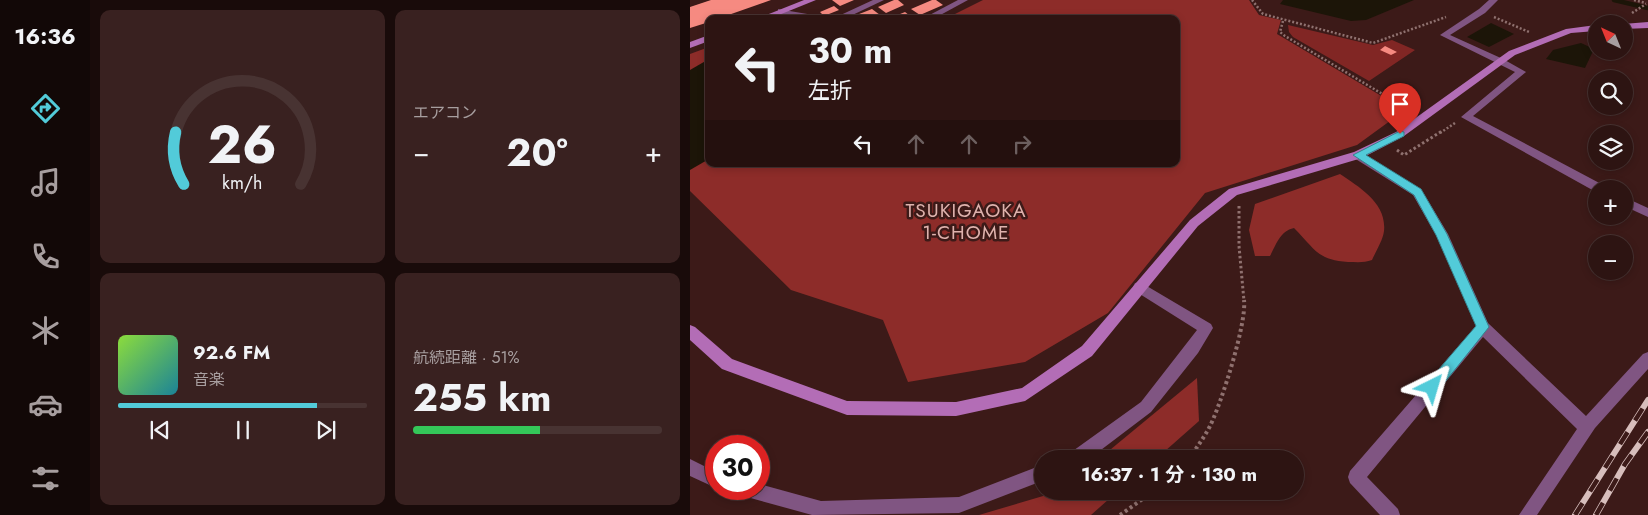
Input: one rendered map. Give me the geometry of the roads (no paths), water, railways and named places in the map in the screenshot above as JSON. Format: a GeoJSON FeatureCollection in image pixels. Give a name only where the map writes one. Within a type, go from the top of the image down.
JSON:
{"type":"FeatureCollection","features":[{"type":"Feature","properties":{"kind":"street"},"geometry":{"type":"LineString","coordinates":[[770,15],[812,0]]}},
{"type":"Feature","properties":{"kind":"street"},"geometry":{"type":"LineString","coordinates":[[845,15],[880,0]]}},
{"type":"Feature","properties":{"kind":"street"},"geometry":{"type":"LineString","coordinates":[[934,15],[964,0]]}},
{"type":"Feature","properties":{"kind":"street"},"geometry":{"type":"LineString","coordinates":[[1494,0],[1482,11],[1444,35],[1521,72],[1466,117],[1588,182]]}},
{"type":"Feature","properties":{"kind":"street"},"geometry":{"type":"LineString","coordinates":[[781,11],[800,15]]}},
{"type":"Feature","properties":{"kind":"street"},"geometry":{"type":"LineString","coordinates":[[1633,26],[1648,26]]}},
{"type":"Feature","properties":{"kind":"street"},"geometry":{"type":"LineString","coordinates":[[690,330],[726,364],[847,408],[956,409],[1025,394],[1087,351],[1194,223],[1210,208],[1232,192],[1274,178],[1358,155],[1400,134],[1498,60],[1569,31],[1588,29]]}},
{"type":"Feature","properties":{"kind":"street"},"geometry":{"type":"LineString","coordinates":[[690,45],[705,39]]}},
{"type":"Feature","properties":{"kind":"street"},"geometry":{"type":"LineString","coordinates":[[1358,155],[1417,192],[1442,234],[1483,327],[1586,427]]}},
{"type":"Feature","properties":{"kind":"street"},"geometry":{"type":"LineString","coordinates":[[1633,206],[1648,213]]}},
{"type":"Feature","properties":{"kind":"street"},"geometry":{"type":"LineString","coordinates":[[1088,450],[1146,407],[1193,348],[1206,328],[1140,287]]}},
{"type":"Feature","properties":{"kind":"street"},"geometry":{"type":"LineString","coordinates":[[1392,515],[1356,477],[1483,327]]}},
{"type":"Feature","properties":{"kind":"street"},"geometry":{"type":"LineString","coordinates":[[1527,515],[1586,427],[1648,359]]}},
{"type":"Feature","properties":{"kind":"street"},"geometry":{"type":"LineString","coordinates":[[690,467],[705,474]]}},
{"type":"Feature","properties":{"kind":"street"},"geometry":{"type":"LineString","coordinates":[[770,495],[821,509],[841,512],[959,505],[1034,476]]}},
{"type":"Feature","properties":{"kind":"waterway"},"geometry":{"type":"LineString","coordinates":[[1614,0],[1648,8]]}},
{"type":"Feature","properties":{"kind":"railway"},"geometry":{"type":"LineString","coordinates":[[1575,515],[1648,400]]}},
{"type":"Feature","properties":{"kind":"railway"},"geometry":{"type":"LineString","coordinates":[[1596,515],[1625,464],[1648,432]]}},
{"type":"Feature","properties":{"kind":"district","name":"TSUKIGAOKA 1-CHOME"},"geometry":{"type":"Point","coordinates":[966,221]}}]}
